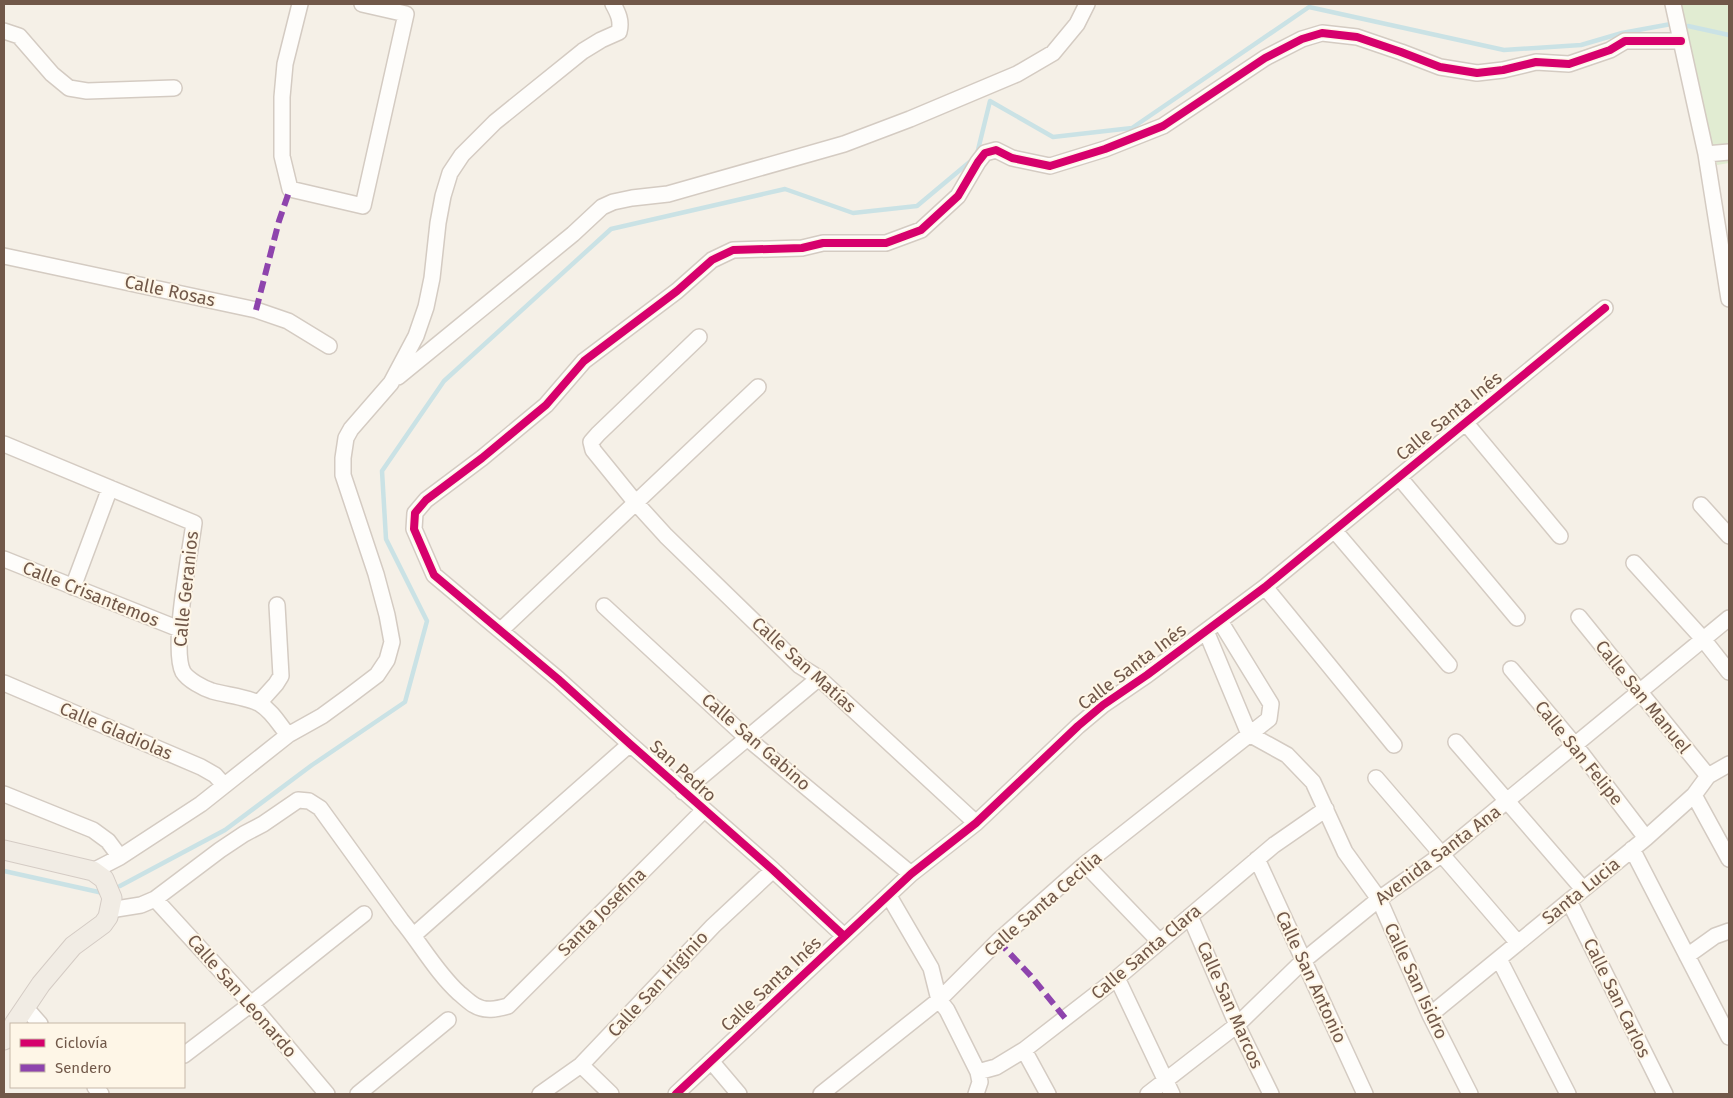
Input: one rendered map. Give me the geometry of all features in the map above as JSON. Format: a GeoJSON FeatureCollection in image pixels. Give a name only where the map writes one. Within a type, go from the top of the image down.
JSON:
{"type":"FeatureCollection","features":[{"type":"Feature","properties":{"kind":"main road"},"geometry":{"type":"LineString","coordinates":[[4,850],[93,871],[104,879],[110,898],[108,917],[102,924],[73,946],[41,984],[15,1023]]}},
{"type":"Feature","properties":{"kind":"street"},"geometry":{"type":"LineString","coordinates":[[300,4],[285,64],[282,97],[282,156],[290,189],[363,206],[406,14],[362,4]]}},
{"type":"Feature","properties":{"kind":"street"},"geometry":{"type":"LineString","coordinates":[[391,383],[416,336],[426,307],[432,278],[443,196],[450,173],[462,155],[495,122],[583,52],[600,40],[619,32],[621,26],[620,19],[613,4]]}},
{"type":"Feature","properties":{"kind":"street"},"geometry":{"type":"LineString","coordinates":[[93,871],[120,857],[201,804],[288,735],[322,716],[348,698],[377,675],[387,660],[392,642],[387,615],[376,574],[343,475],[342,458],[346,438],[351,429],[391,383],[565,240],[602,207],[613,202],[632,198],[668,194],[844,144],[910,119],[1017,74],[1053,53],[1077,24],[1087,4]]}},
{"type":"Feature","properties":{"kind":"street"},"geometry":{"type":"LineString","coordinates":[[1673,4],[1725,248],[1729,299]]}},
{"type":"Feature","properties":{"kind":"street"},"geometry":{"type":"LineString","coordinates":[[4,31],[19,36],[52,74],[69,88],[87,91],[174,88]]}},
{"type":"Feature","properties":{"kind":"street","name":"San Pedro"},"geometry":{"type":"LineString","coordinates":[[844,936],[773,870],[558,679],[434,575],[414,529],[415,513],[426,500],[482,458],[546,405],[584,361],[677,291],[712,260],[733,250],[802,248],[823,244],[886,243],[921,230],[958,196],[985,153],[996,150],[1012,158],[1050,166],[1105,150],[1163,126],[1265,58],[1302,39],[1322,33],[1357,37],[1440,67],[1477,73],[1503,70],[1536,62],[1569,64],[1610,50],[1625,41],[1681,41]]}},
{"type":"Feature","properties":{"kind":"street"},"geometry":{"type":"LineString","coordinates":[[1706,154],[1729,152]]}},
{"type":"Feature","properties":{"kind":"street","name":"Calle Rosas"},"geometry":{"type":"LineString","coordinates":[[4,256],[256,310],[288,321],[329,346]]}},
{"type":"Feature","properties":{"kind":"street","name":"Calle Santa Inés"},"geometry":{"type":"LineString","coordinates":[[676,1094],[911,874],[976,823],[1078,726],[1103,705],[1265,587],[1605,308]]}},
{"type":"Feature","properties":{"kind":"street","name":"Calle San Matías"},"geometry":{"type":"LineString","coordinates":[[699,337],[598,434],[591,442],[593,450],[636,503],[666,536],[800,666],[819,678],[976,823]]}},
{"type":"Feature","properties":{"kind":"street"},"geometry":{"type":"LineString","coordinates":[[501,630],[758,387]]}},
{"type":"Feature","properties":{"kind":"street"},"geometry":{"type":"LineString","coordinates":[[1465,422],[1560,536]]}},
{"type":"Feature","properties":{"kind":"street","name":"Calle Geranios"},"geometry":{"type":"LineString","coordinates":[[4,444],[194,523],[179,629],[180,659],[183,673],[210,690],[259,702]]}},
{"type":"Feature","properties":{"kind":"street"},"geometry":{"type":"LineString","coordinates":[[1399,477],[1517,618]]}},
{"type":"Feature","properties":{"kind":"street"},"geometry":{"type":"LineString","coordinates":[[73,587],[110,488]]}},
{"type":"Feature","properties":{"kind":"street"},"geometry":{"type":"LineString","coordinates":[[1701,505],[1729,536]]}},
{"type":"Feature","properties":{"kind":"street"},"geometry":{"type":"LineString","coordinates":[[1334,530],[1449,665]]}},
{"type":"Feature","properties":{"kind":"street","name":"Calle Crisantemos"},"geometry":{"type":"LineString","coordinates":[[4,559],[179,629]]}},
{"type":"Feature","properties":{"kind":"street"},"geometry":{"type":"LineString","coordinates":[[1634,563],[1703,639],[1729,672]]}},
{"type":"Feature","properties":{"kind":"street"},"geometry":{"type":"LineString","coordinates":[[1265,587],[1394,745]]}},
{"type":"Feature","properties":{"kind":"street"},"geometry":{"type":"LineString","coordinates":[[277,605],[282,676],[259,702],[272,714],[288,735]]}},
{"type":"Feature","properties":{"kind":"street","name":"Calle San Gabino"},"geometry":{"type":"LineString","coordinates":[[604,606],[747,738],[911,874]]}},
{"type":"Feature","properties":{"kind":"street","name":"Calle San Manuel"},"geometry":{"type":"LineString","coordinates":[[1579,617],[1708,776]]}},
{"type":"Feature","properties":{"kind":"street","name":"Avenida Santa Ana"},"geometry":{"type":"LineString","coordinates":[[1148,1094],[1169,1088],[1303,961],[1378,899],[1441,856],[1729,618]]}},
{"type":"Feature","properties":{"kind":"street","name":"Calle Santa Cecilia"},"geometry":{"type":"LineString","coordinates":[[821,1094],[939,1000],[998,941],[1085,864],[1269,719],[1271,704],[1220,621]]}},
{"type":"Feature","properties":{"kind":"street"},"geometry":{"type":"LineString","coordinates":[[1206,631],[1249,734]]}},
{"type":"Feature","properties":{"kind":"street","name":"Calle San Felipe"},"geometry":{"type":"LineString","coordinates":[[1512,669],[1575,745],[1646,838]]}},
{"type":"Feature","properties":{"kind":"street"},"geometry":{"type":"LineString","coordinates":[[683,792],[819,678]]}},
{"type":"Feature","properties":{"kind":"street","name":"Calle Gladiolas"},"geometry":{"type":"LineString","coordinates":[[4,683],[201,767],[215,775],[224,785]]}},
{"type":"Feature","properties":{"kind":"street","name":"Calle San Isidro"},"geometry":{"type":"LineString","coordinates":[[1249,734],[1287,755],[1313,782],[1345,852],[1378,899],[1430,1015],[1470,1094]]}},
{"type":"Feature","properties":{"kind":"street"},"geometry":{"type":"LineString","coordinates":[[1456,742],[1583,889]]}},
{"type":"Feature","properties":{"kind":"street"},"geometry":{"type":"LineString","coordinates":[[110,898],[141,905],[155,899],[220,850],[263,824],[283,809],[298,800],[309,801],[320,808],[400,920],[414,935],[630,744]]}},
{"type":"Feature","properties":{"kind":"street","name":"Santa Lucia"},"geometry":{"type":"LineString","coordinates":[[1430,1015],[1646,838],[1694,795],[1708,776],[1729,764]]}},
{"type":"Feature","properties":{"kind":"street"},"geometry":{"type":"LineString","coordinates":[[1376,778],[1441,856],[1518,943]]}},
{"type":"Feature","properties":{"kind":"street"},"geometry":{"type":"LineString","coordinates":[[4,794],[93,830],[108,841],[120,857]]}},
{"type":"Feature","properties":{"kind":"street"},"geometry":{"type":"LineString","coordinates":[[1694,795],[1729,859]]}},
{"type":"Feature","properties":{"kind":"street","name":"Calle Santa Clara"},"geometry":{"type":"LineString","coordinates":[[978,1072],[996,1067],[1024,1050],[1117,978],[1274,845],[1326,809]]}},
{"type":"Feature","properties":{"kind":"street","name":"Santa Josefina"},"geometry":{"type":"LineString","coordinates":[[414,935],[441,974],[474,1006],[484,1009],[496,1009],[508,1006],[704,810]]}},
{"type":"Feature","properties":{"kind":"street"},"geometry":{"type":"LineString","coordinates":[[1632,849],[1729,1037]]}},
{"type":"Feature","properties":{"kind":"street","name":"Calle San Antonio"},"geometry":{"type":"LineString","coordinates":[[1257,859],[1365,1094]]}},
{"type":"Feature","properties":{"kind":"street"},"geometry":{"type":"LineString","coordinates":[[1085,864],[1159,941]]}},
{"type":"Feature","properties":{"kind":"street","name":"Calle San Higinio"},"geometry":{"type":"LineString","coordinates":[[540,1094],[581,1065],[713,926],[773,870]]}},
{"type":"Feature","properties":{"kind":"street"},"geometry":{"type":"LineString","coordinates":[[889,896],[931,968],[939,1000],[978,1072],[980,1082],[976,1094]]}},
{"type":"Feature","properties":{"kind":"street","name":"Calle San Leonardo"},"geometry":{"type":"LineString","coordinates":[[155,899],[251,1004],[327,1094]]}},
{"type":"Feature","properties":{"kind":"street","name":"Calle San Carlos"},"geometry":{"type":"LineString","coordinates":[[1569,901],[1664,1094]]}},
{"type":"Feature","properties":{"kind":"street"},"geometry":{"type":"LineString","coordinates":[[185,1054],[364,914]]}},
{"type":"Feature","properties":{"kind":"street","name":"Calle San Marcos"},"geometry":{"type":"LineString","coordinates":[[1190,916],[1237,1024],[1271,1094]]}},
{"type":"Feature","properties":{"kind":"street"},"geometry":{"type":"LineString","coordinates":[[1687,956],[1715,936],[1729,931]]}},
{"type":"Feature","properties":{"kind":"street"},"geometry":{"type":"LineString","coordinates":[[1498,959],[1568,1094]]}},
{"type":"Feature","properties":{"kind":"street"},"geometry":{"type":"LineString","coordinates":[[1117,978],[1169,1088]]}},
{"type":"Feature","properties":{"kind":"street"},"geometry":{"type":"LineString","coordinates":[[25,1007],[39,1023]]}},
{"type":"Feature","properties":{"kind":"street"},"geometry":{"type":"LineString","coordinates":[[358,1094],[448,1020]]}},
{"type":"Feature","properties":{"kind":"street"},"geometry":{"type":"LineString","coordinates":[[1024,1050],[1048,1094]]}},
{"type":"Feature","properties":{"kind":"street"},"geometry":{"type":"LineString","coordinates":[[711,1061],[739,1094]]}},
{"type":"Feature","properties":{"kind":"street"},"geometry":{"type":"LineString","coordinates":[[581,1065],[610,1094]]}},
{"type":"Feature","properties":{"kind":"green space"},"geometry":{"type":"Polygon","coordinates":[[[1678,4],[1729,4],[1729,163],[1717,165],[1678,4]]]}},
{"type":"Feature","properties":{"kind":"waterway"},"geometry":{"type":"LineString","coordinates":[[977,154],[990,101],[1053,137],[1132,128],[1309,7],[1504,50],[1581,45],[1622,33],[1671,24]]}},
{"type":"Feature","properties":{"kind":"waterway"},"geometry":{"type":"LineString","coordinates":[[1688,26],[1729,35]]}},
{"type":"Feature","properties":{"kind":"waterway"},"geometry":{"type":"LineString","coordinates":[[120,886],[225,830],[312,765],[405,702],[427,621],[386,539],[382,471],[444,381],[611,229],[785,189],[853,213],[917,206],[972,160]]}},
{"type":"Feature","properties":{"kind":"waterway"},"geometry":{"type":"LineString","coordinates":[[4,871],[103,893]]}},
{"type":"Feature","properties":{"kind":"marked path"},"geometry":{"type":"LineString","coordinates":[[256,310],[279,221],[290,189]]}},
{"type":"Feature","properties":{"kind":"marked path"},"geometry":{"type":"LineString","coordinates":[[998,941],[1030,975],[1065,1018]]}},
{"type":"Feature","properties":{"kind":"cycle path"},"geometry":{"type":"LineString","coordinates":[[844,936],[773,870],[558,679],[434,575],[414,529],[415,513],[426,500],[482,458],[546,405],[584,361],[677,291],[712,260],[733,250],[802,248],[823,243],[886,243],[921,230],[958,196],[985,153],[996,150],[1012,158],[1050,166],[1105,149],[1163,126],[1265,58],[1302,39],[1322,33],[1357,37],[1440,67],[1477,73],[1503,70],[1536,62],[1569,64],[1610,50],[1625,41],[1681,41]]}},
{"type":"Feature","properties":{"kind":"cycle path"},"geometry":{"type":"LineString","coordinates":[[676,1094],[911,874],[976,823],[1078,726],[1103,705],[1147,675],[1265,587],[1605,308]]}}]}
